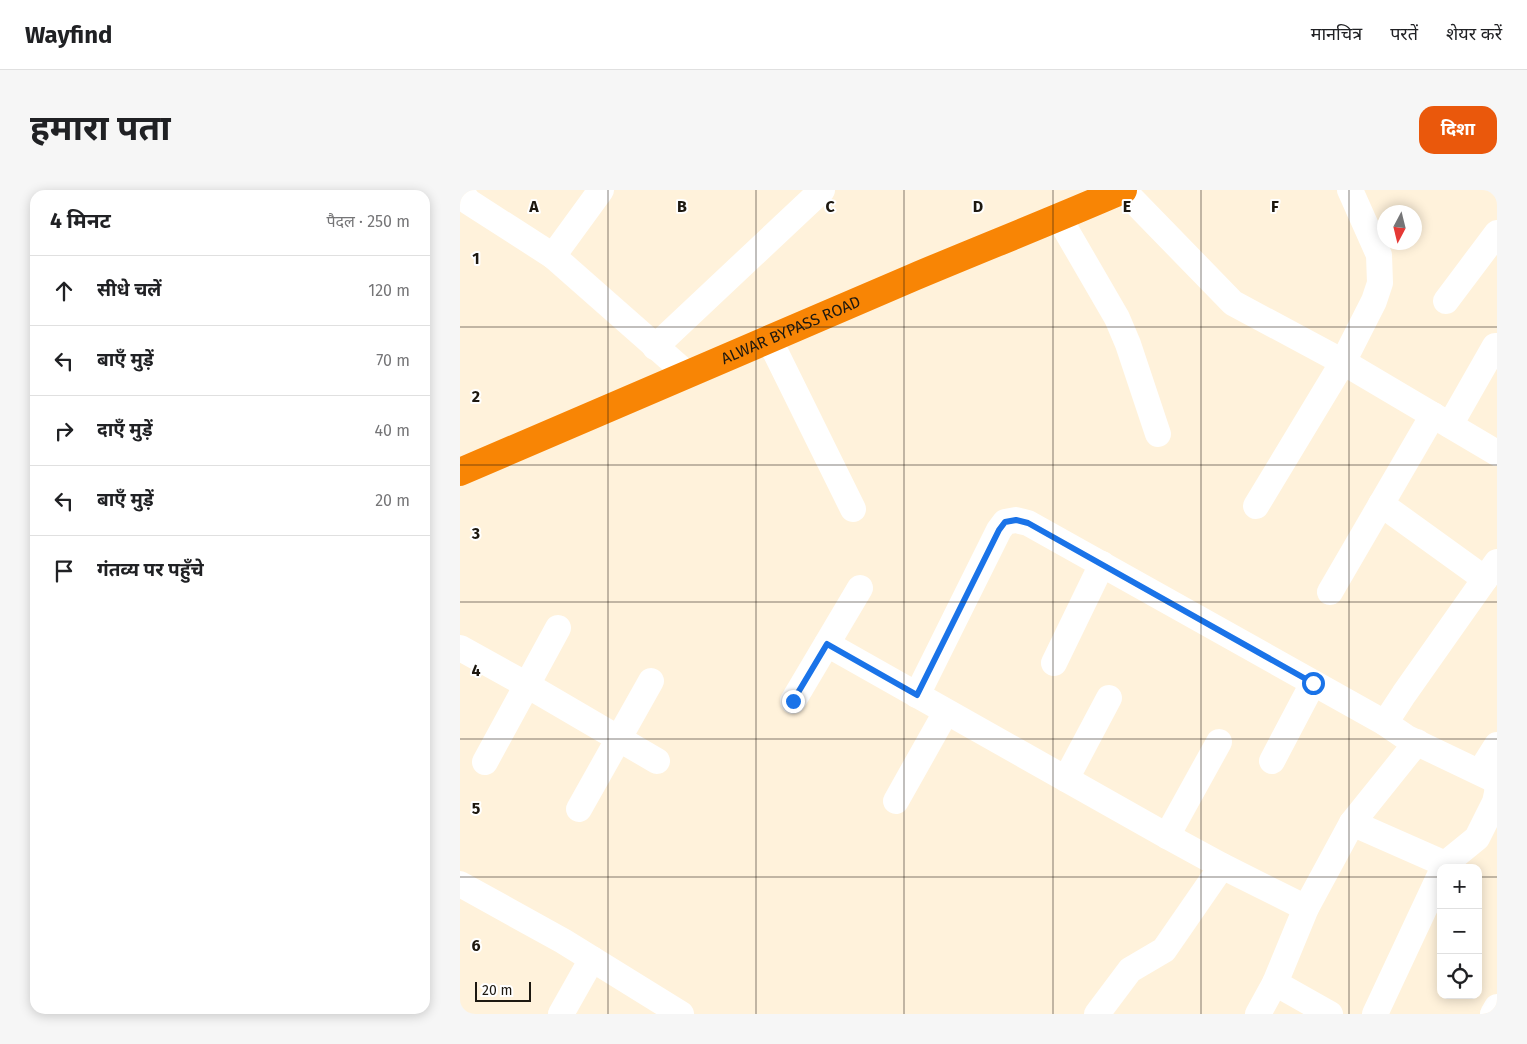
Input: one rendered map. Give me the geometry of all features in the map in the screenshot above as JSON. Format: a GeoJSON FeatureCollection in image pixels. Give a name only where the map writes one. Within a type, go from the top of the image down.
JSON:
{"type":"FeatureCollection","features":[{"type":"Feature","properties":{"kind":"highway","name":"ALWAR BYPASS ROAD"},"geometry":{"type":"LineString","coordinates":[[460,472],[914,277],[1123,190]]}},
{"type":"Feature","properties":{"kind":"street"},"geometry":{"type":"LineString","coordinates":[[553,256],[600,190]]}},
{"type":"Feature","properties":{"kind":"street"},"geometry":{"type":"LineString","coordinates":[[655,346],[822,190]]}},
{"type":"Feature","properties":{"kind":"street"},"geometry":{"type":"LineString","coordinates":[[1123,190],[1233,303],[1343,362],[1497,453]]}},
{"type":"Feature","properties":{"kind":"street"},"geometry":{"type":"LineString","coordinates":[[1256,506],[1343,362],[1374,302],[1380,283],[1379,255],[1350,190]]}},
{"type":"Feature","properties":{"kind":"street"},"geometry":{"type":"LineString","coordinates":[[460,191],[470,202],[553,256],[687,374]]}},
{"type":"Feature","properties":{"kind":"street"},"geometry":{"type":"LineString","coordinates":[[1059,218],[1117,318],[1128,344],[1158,434]]}},
{"type":"Feature","properties":{"kind":"street"},"geometry":{"type":"LineString","coordinates":[[1446,301],[1497,234]]}},
{"type":"Feature","properties":{"kind":"street"},"geometry":{"type":"LineString","coordinates":[[769,339],[853,509]]}},
{"type":"Feature","properties":{"kind":"street"},"geometry":{"type":"LineString","coordinates":[[1330,592],[1381,504],[1495,346]]}},
{"type":"Feature","properties":{"kind":"street"},"geometry":{"type":"LineString","coordinates":[[1381,504],[1491,571],[1404,694],[1386,724]]}},
{"type":"Feature","properties":{"kind":"street"},"geometry":{"type":"LineString","coordinates":[[917,695],[999,530],[1005,522],[1016,520],[1028,523],[1102,564],[1386,724],[1407,738],[1489,779],[1497,745]]}},
{"type":"Feature","properties":{"kind":"street"},"geometry":{"type":"LineString","coordinates":[[1054,663],[1102,564]]}},
{"type":"Feature","properties":{"kind":"street"},"geometry":{"type":"LineString","coordinates":[[793,701],[860,588]]}},
{"type":"Feature","properties":{"kind":"street"},"geometry":{"type":"LineString","coordinates":[[486,762],[558,628]]}},
{"type":"Feature","properties":{"kind":"street"},"geometry":{"type":"LineString","coordinates":[[827,644],[1222,866],[1306,908]]}},
{"type":"Feature","properties":{"kind":"street"},"geometry":{"type":"LineString","coordinates":[[460,648],[658,761]]}},
{"type":"Feature","properties":{"kind":"street"},"geometry":{"type":"LineString","coordinates":[[579,809],[651,680]]}},
{"type":"Feature","properties":{"kind":"street"},"geometry":{"type":"LineString","coordinates":[[1272,761],[1313,683]]}},
{"type":"Feature","properties":{"kind":"street"},"geometry":{"type":"LineString","coordinates":[[1066,779],[1109,698]]}},
{"type":"Feature","properties":{"kind":"street"},"geometry":{"type":"LineString","coordinates":[[896,801],[946,712]]}},
{"type":"Feature","properties":{"kind":"street"},"geometry":{"type":"LineString","coordinates":[[1168,836],[1219,742]]}},
{"type":"Feature","properties":{"kind":"street"},"geometry":{"type":"LineString","coordinates":[[1258,1014],[1275,983],[1306,908],[1352,823],[1417,742]]}},
{"type":"Feature","properties":{"kind":"street"},"geometry":{"type":"LineString","coordinates":[[1450,864],[1487,842],[1497,793]]}},
{"type":"Feature","properties":{"kind":"street"},"geometry":{"type":"LineString","coordinates":[[1352,823],[1437,865]]}},
{"type":"Feature","properties":{"kind":"street"},"geometry":{"type":"LineString","coordinates":[[1097,1014],[1130,970],[1164,950],[1222,866]]}},
{"type":"Feature","properties":{"kind":"street"},"geometry":{"type":"LineString","coordinates":[[1375,1014],[1437,881]]}},
{"type":"Feature","properties":{"kind":"street"},"geometry":{"type":"LineString","coordinates":[[460,884],[563,941],[681,1014]]}},
{"type":"Feature","properties":{"kind":"street"},"geometry":{"type":"LineString","coordinates":[[561,1014],[592,959]]}},
{"type":"Feature","properties":{"kind":"street"},"geometry":{"type":"LineString","coordinates":[[1275,983],[1330,1014]]}},
{"type":"Feature","properties":{"kind":"street"},"geometry":{"type":"LineString","coordinates":[[1493,1014],[1497,1007]]}},
{"type":"Feature","properties":{"kind":"route"},"geometry":{"type":"LineString","coordinates":[[793,701],[827,644],[917,695],[999,530],[1005,522],[1016,520],[1028,523],[1313,683]]}}]}
